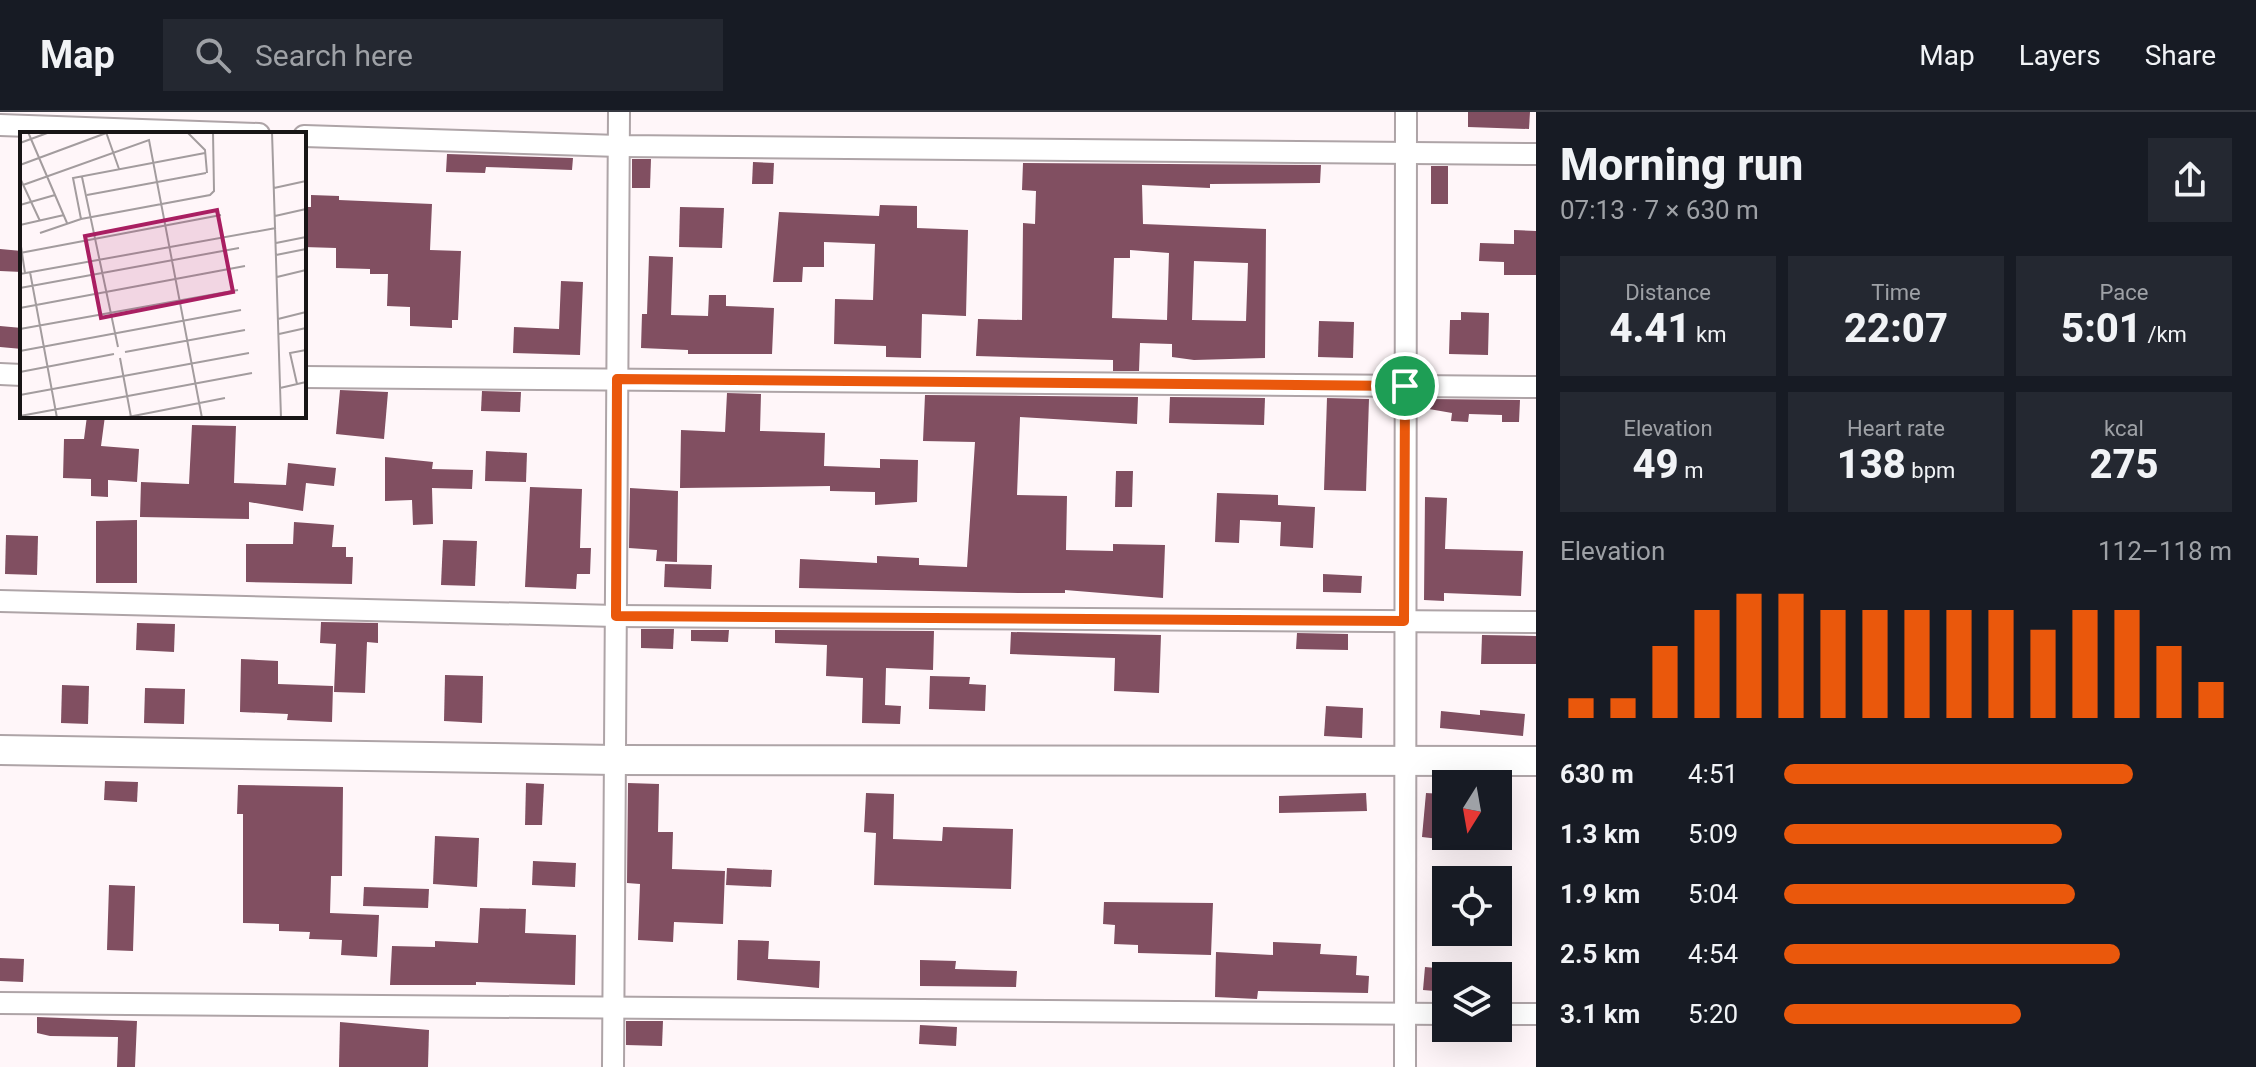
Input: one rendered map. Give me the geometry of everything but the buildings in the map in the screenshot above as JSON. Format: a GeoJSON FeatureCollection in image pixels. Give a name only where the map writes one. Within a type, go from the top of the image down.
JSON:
{"type":"FeatureCollection","features":[{"type":"Feature","properties":{"kind":"street"},"geometry":{"type":"LineString","coordinates":[[613,1067],[619,112]]}},
{"type":"Feature","properties":{"kind":"street"},"geometry":{"type":"LineString","coordinates":[[1405,1067],[1406,112]]}},
{"type":"Feature","properties":{"kind":"street"},"geometry":{"type":"LineString","coordinates":[[0,125],[201,132]]}},
{"type":"Feature","properties":{"kind":"street"},"geometry":{"type":"LineString","coordinates":[[306,136],[619,146],[1536,154]]}},
{"type":"Feature","properties":{"kind":"street"},"geometry":{"type":"LineString","coordinates":[[0,374],[20,375]]}},
{"type":"Feature","properties":{"kind":"street"},"geometry":{"type":"LineString","coordinates":[[306,377],[1536,387]]}},
{"type":"Feature","properties":{"kind":"street"},"geometry":{"type":"LineString","coordinates":[[0,601],[616,616],[1536,622]]}},
{"type":"Feature","properties":{"kind":"street"},"geometry":{"type":"LineString","coordinates":[[0,750],[615,760],[1536,761]]}},
{"type":"Feature","properties":{"kind":"street"},"geometry":{"type":"LineString","coordinates":[[0,1003],[1432,1014]]}},
{"type":"Feature","properties":{"kind":"street"},"geometry":{"type":"LineString","coordinates":[[1512,1014],[1536,1014]]}},
{"type":"Feature","properties":{"kind":"route"},"geometry":{"type":"LineString","coordinates":[[617,379],[1405,386],[1404,621],[616,616],[617,379]]}}]}
